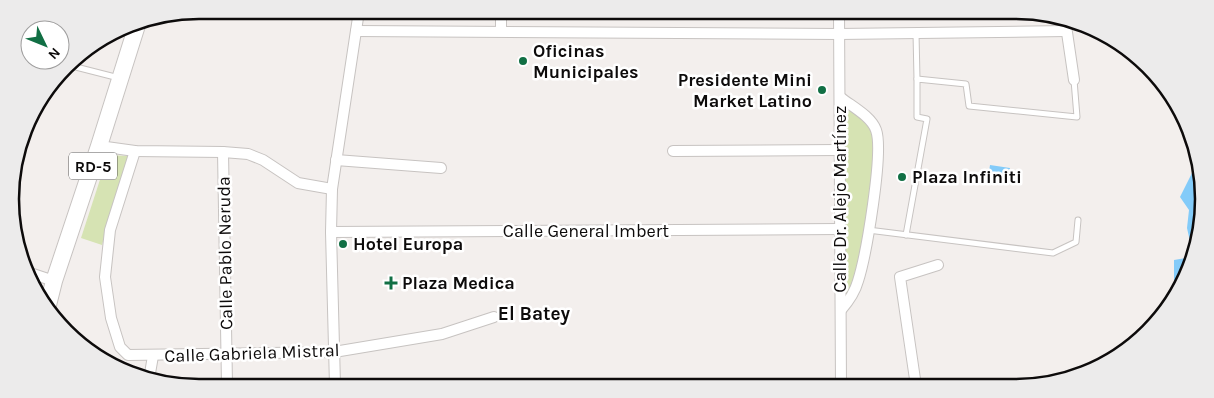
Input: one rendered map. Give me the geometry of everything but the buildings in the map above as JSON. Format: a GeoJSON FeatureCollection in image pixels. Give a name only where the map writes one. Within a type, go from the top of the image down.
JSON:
{"type":"FeatureCollection","features":[{"type":"Feature","properties":{"kind":"main road","name":"RD-5"},"geometry":{"type":"LineString","coordinates":[[49,299],[135,30]]}},
{"type":"Feature","properties":{"kind":"street"},"geometry":{"type":"LineString","coordinates":[[335,379],[331,232],[332,189],[357,19]]}},
{"type":"Feature","properties":{"kind":"street"},"geometry":{"type":"LineString","coordinates":[[501,19],[501,31]]}},
{"type":"Feature","properties":{"kind":"street","name":"Calle Dr. Alejo Martínez"},"geometry":{"type":"LineString","coordinates":[[839,19],[841,379]]}},
{"type":"Feature","properties":{"kind":"street"},"geometry":{"type":"LineString","coordinates":[[1065,26],[1074,80]]}},
{"type":"Feature","properties":{"kind":"street"},"geometry":{"type":"LineString","coordinates":[[356,31],[839,34],[1066,31]]}},
{"type":"Feature","properties":{"kind":"street"},"geometry":{"type":"LineString","coordinates":[[840,97],[868,118],[876,130],[877,153],[868,230],[858,281],[853,293],[841,310]]}},
{"type":"Feature","properties":{"kind":"street"},"geometry":{"type":"LineString","coordinates":[[99,146],[136,151],[223,152],[255,156],[298,183],[332,189]]}},
{"type":"Feature","properties":{"kind":"street"},"geometry":{"type":"LineString","coordinates":[[673,151],[840,150]]}},
{"type":"Feature","properties":{"kind":"street","name":"Calle Gabriela Mistral"},"geometry":{"type":"LineString","coordinates":[[136,151],[110,230],[105,278],[111,318],[120,347],[128,355],[334,352],[442,334],[494,316]]}},
{"type":"Feature","properties":{"kind":"street","name":"Calle Pablo Neruda"},"geometry":{"type":"LineString","coordinates":[[223,152],[227,379]]}},
{"type":"Feature","properties":{"kind":"street"},"geometry":{"type":"LineString","coordinates":[[336,160],[441,168]]}},
{"type":"Feature","properties":{"kind":"street","name":"Calle General Imbert"},"geometry":{"type":"LineString","coordinates":[[331,232],[840,230]]}},
{"type":"Feature","properties":{"kind":"street"},"geometry":{"type":"LineString","coordinates":[[915,379],[900,277],[938,265]]}},
{"type":"Feature","properties":{"kind":"street"},"geometry":{"type":"LineString","coordinates":[[35,275],[54,281]]}},
{"type":"Feature","properties":{"kind":"street"},"geometry":{"type":"LineString","coordinates":[[150,372],[153,356]]}},
{"type":"Feature","properties":{"kind":"lane"},"geometry":{"type":"LineString","coordinates":[[906,235],[927,119],[917,117],[916,33]]}},
{"type":"Feature","properties":{"kind":"lane"},"geometry":{"type":"LineString","coordinates":[[76,67],[119,78]]}},
{"type":"Feature","properties":{"kind":"lane"},"geometry":{"type":"LineString","coordinates":[[917,79],[966,84],[969,106],[1077,117],[1074,80]]}},
{"type":"Feature","properties":{"kind":"lane"},"geometry":{"type":"LineString","coordinates":[[868,230],[1052,253],[1076,242],[1078,220]]}},
{"type":"Feature","properties":{"kind":"green space"},"geometry":{"type":"Polygon","coordinates":[[[842,106],[866,122],[872,130],[874,139],[869,201],[859,267],[855,284],[845,302],[842,106]]]}},
{"type":"Feature","properties":{"kind":"green space"},"geometry":{"type":"Polygon","coordinates":[[[108,155],[128,156],[102,245],[81,238],[108,155]]]}},
{"type":"Feature","properties":{"kind":"water"},"geometry":{"type":"Polygon","coordinates":[[[990,165],[1010,168],[1008,181],[988,178],[990,165]]]}},
{"type":"Feature","properties":{"kind":"water"},"geometry":{"type":"Polygon","coordinates":[[[1193,171],[1195,211],[1190,242],[1187,228],[1189,210],[1180,197],[1193,171]]]}},
{"type":"Feature","properties":{"kind":"water"},"geometry":{"type":"Polygon","coordinates":[[[1186,258],[1174,284],[1174,260],[1186,258]]]}},
{"type":"Feature","properties":{"kind":"place","name":"Oficinas Municipales"},"geometry":{"type":"Point","coordinates":[523,61]}},
{"type":"Feature","properties":{"kind":"place","name":"Presidente Mini Market Latino"},"geometry":{"type":"Point","coordinates":[822,90]}},
{"type":"Feature","properties":{"kind":"place","name":"Plaza Infiniti"},"geometry":{"type":"Point","coordinates":[902,177]}},
{"type":"Feature","properties":{"kind":"place","name":"Hotel Europa"},"geometry":{"type":"Point","coordinates":[343,244]}},
{"type":"Feature","properties":{"kind":"place","name":"Plaza Medica"},"geometry":{"type":"Point","coordinates":[391,283]}},
{"type":"Feature","properties":{"kind":"district","name":"El Batey"},"geometry":{"type":"Point","coordinates":[534,313]}}]}
